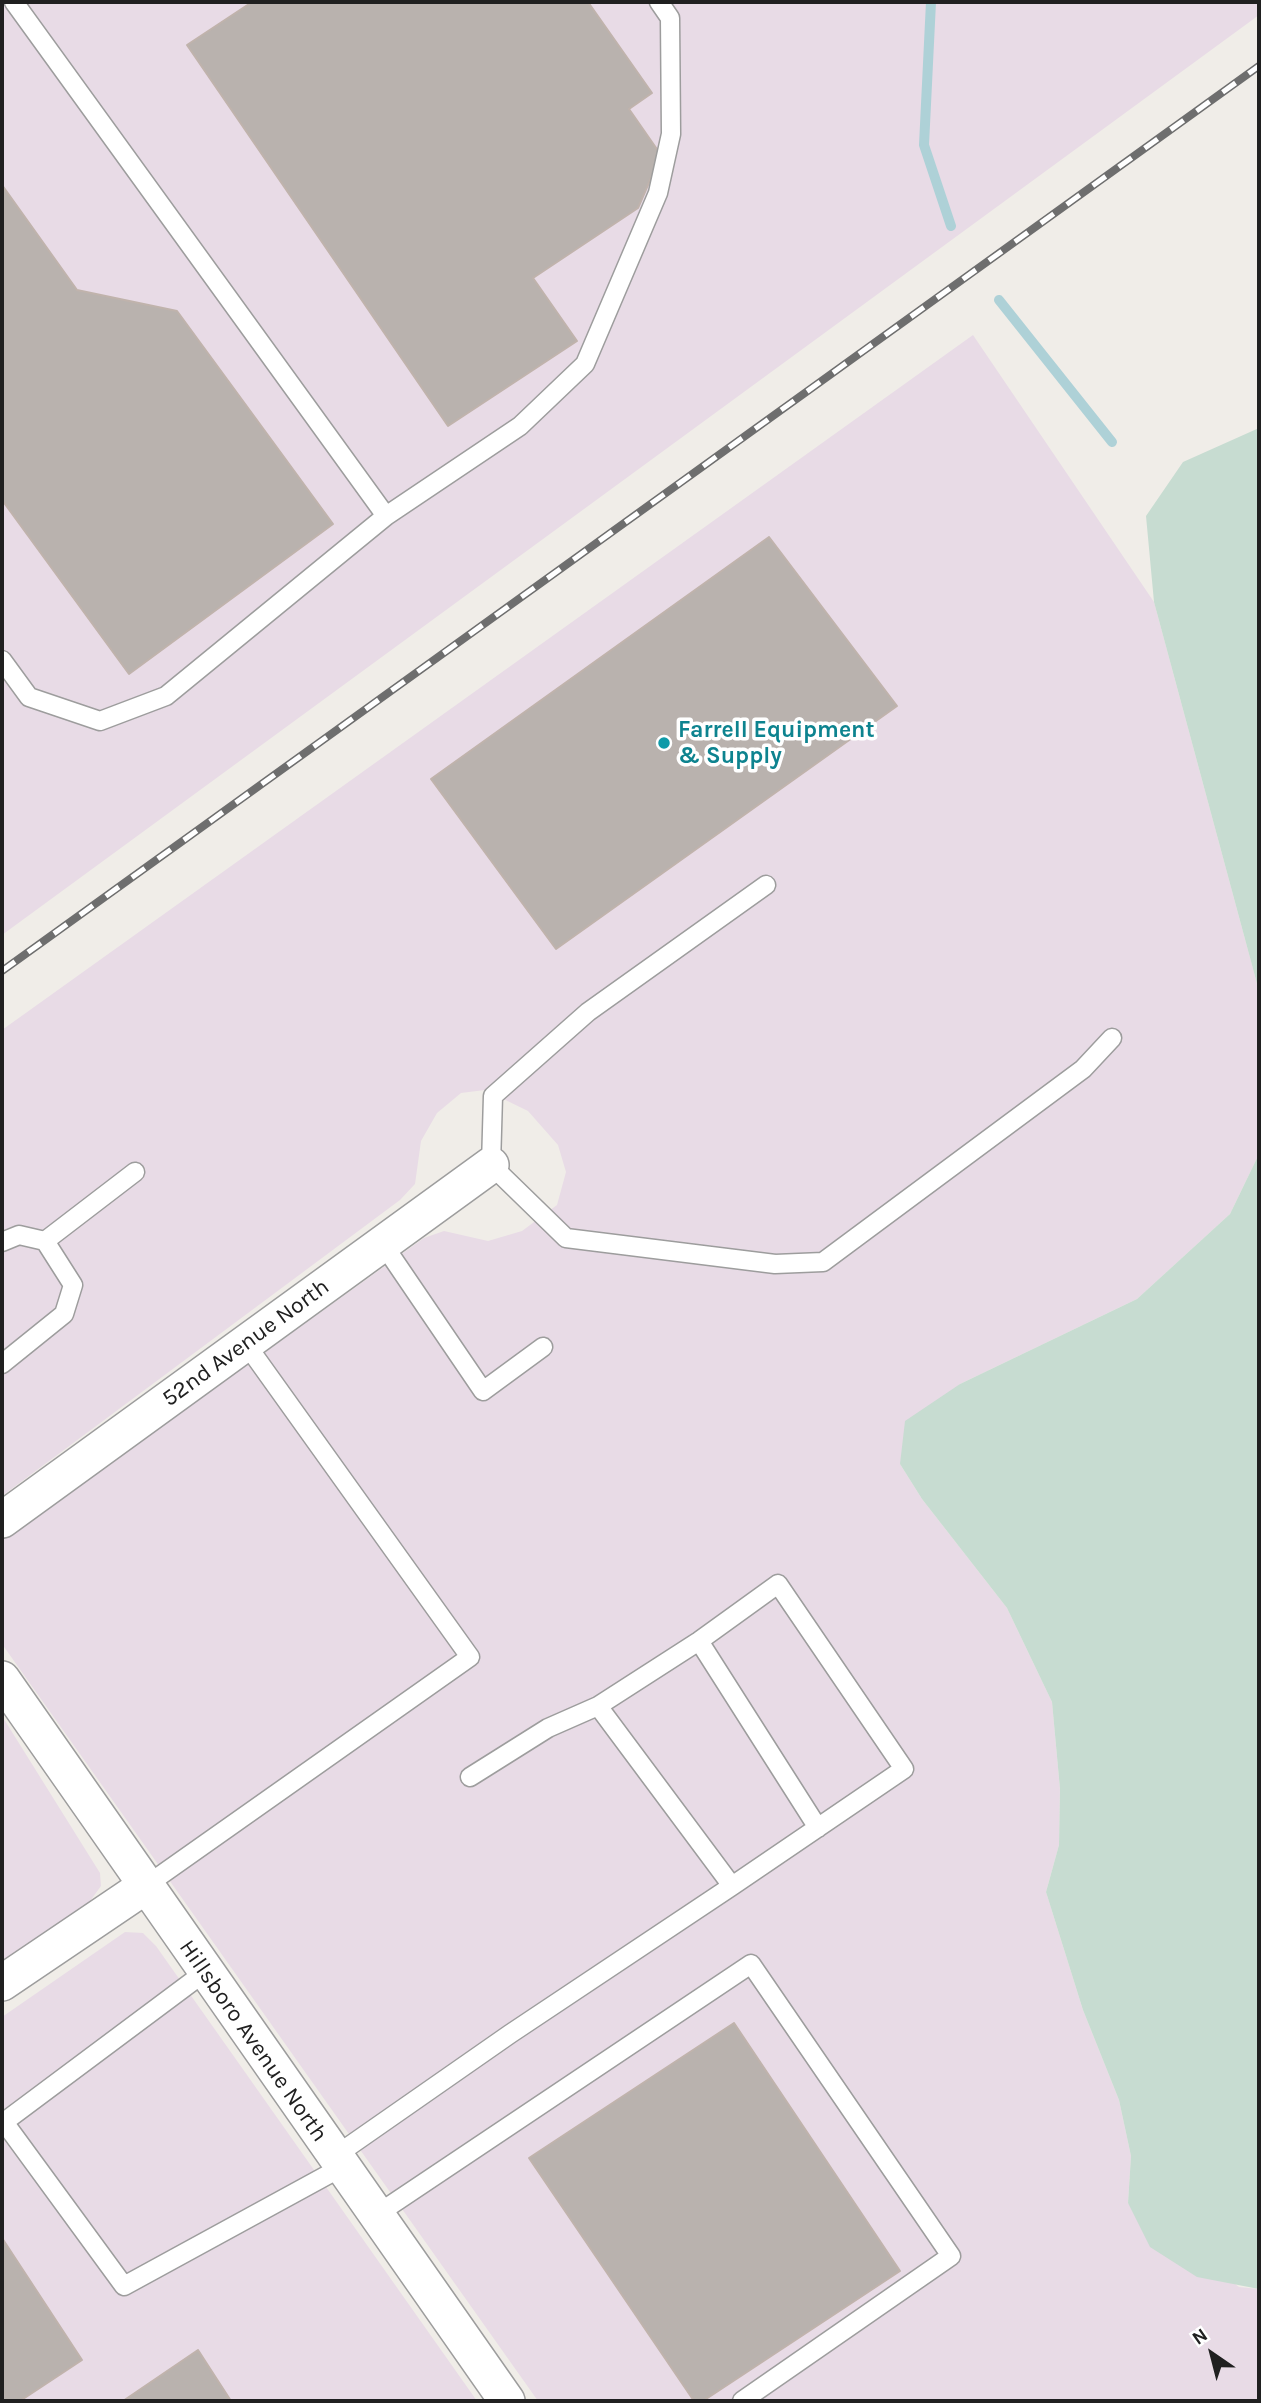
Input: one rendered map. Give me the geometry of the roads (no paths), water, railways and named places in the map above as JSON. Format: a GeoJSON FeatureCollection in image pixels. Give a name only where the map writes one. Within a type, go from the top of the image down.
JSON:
{"type":"FeatureCollection","features":[{"type":"Feature","properties":{"kind":"street","name":"52nd Avenue North"},"geometry":{"type":"LineString","coordinates":[[2,1520],[491,1166]]}},
{"type":"Feature","properties":{"kind":"street","name":"Hillsboro Avenue North"},"geometry":{"type":"LineString","coordinates":[[2,1679],[144,1886],[507,2401]]}},
{"type":"Feature","properties":{"kind":"street"},"geometry":{"type":"LineString","coordinates":[[2,1983],[144,1886]]}},
{"type":"Feature","properties":{"kind":"lane"},"geometry":{"type":"LineString","coordinates":[[14,2],[386,516]]}},
{"type":"Feature","properties":{"kind":"lane"},"geometry":{"type":"LineString","coordinates":[[2,660],[29,697],[100,721],[166,696],[386,516],[520,426],[585,364],[658,193],[671,134],[670,18],[660,2]]}},
{"type":"Feature","properties":{"kind":"lane"},"geometry":{"type":"LineString","coordinates":[[766,885],[588,1012],[493,1096],[491,1166],[566,1238],[775,1265],[822,1262],[1083,1069],[1112,1038]]}},
{"type":"Feature","properties":{"kind":"lane"},"geometry":{"type":"LineString","coordinates":[[45,1241],[135,1172]]}},
{"type":"Feature","properties":{"kind":"lane"},"geometry":{"type":"LineString","coordinates":[[2,1242],[19,1235],[45,1241],[73,1285],[64,1314],[2,1364]]}},
{"type":"Feature","properties":{"kind":"lane"},"geometry":{"type":"LineString","coordinates":[[383,1244],[483,1391],[543,1347]]}},
{"type":"Feature","properties":{"kind":"lane"},"geometry":{"type":"LineString","coordinates":[[144,1886],[470,1657],[246,1344]]}},
{"type":"Feature","properties":{"kind":"lane"},"geometry":{"type":"LineString","coordinates":[[205,1972],[4,2122],[124,2286],[339,2162],[510,2034],[904,1769],[778,1584],[699,1641],[598,1706],[548,1728],[470,1777]]}},
{"type":"Feature","properties":{"kind":"lane"},"geometry":{"type":"LineString","coordinates":[[699,1641],[818,1828]]}},
{"type":"Feature","properties":{"kind":"lane"},"geometry":{"type":"LineString","coordinates":[[598,1706],[732,1886]]}},
{"type":"Feature","properties":{"kind":"lane"},"geometry":{"type":"LineString","coordinates":[[376,2215],[751,1964],[951,2256],[742,2401]]}},
{"type":"Feature","properties":{"kind":"waterway"},"geometry":{"type":"LineString","coordinates":[[931,2],[924,145],[951,226]]}},
{"type":"Feature","properties":{"kind":"waterway"},"geometry":{"type":"LineString","coordinates":[[999,300],[1112,442]]}},
{"type":"Feature","properties":{"kind":"railway"},"geometry":{"type":"LineString","coordinates":[[2,971],[1259,66]]}},
{"type":"Feature","properties":{"kind":"place","name":"Farrell Equipment & Supply"},"geometry":{"type":"Point","coordinates":[664,743]}}]}
